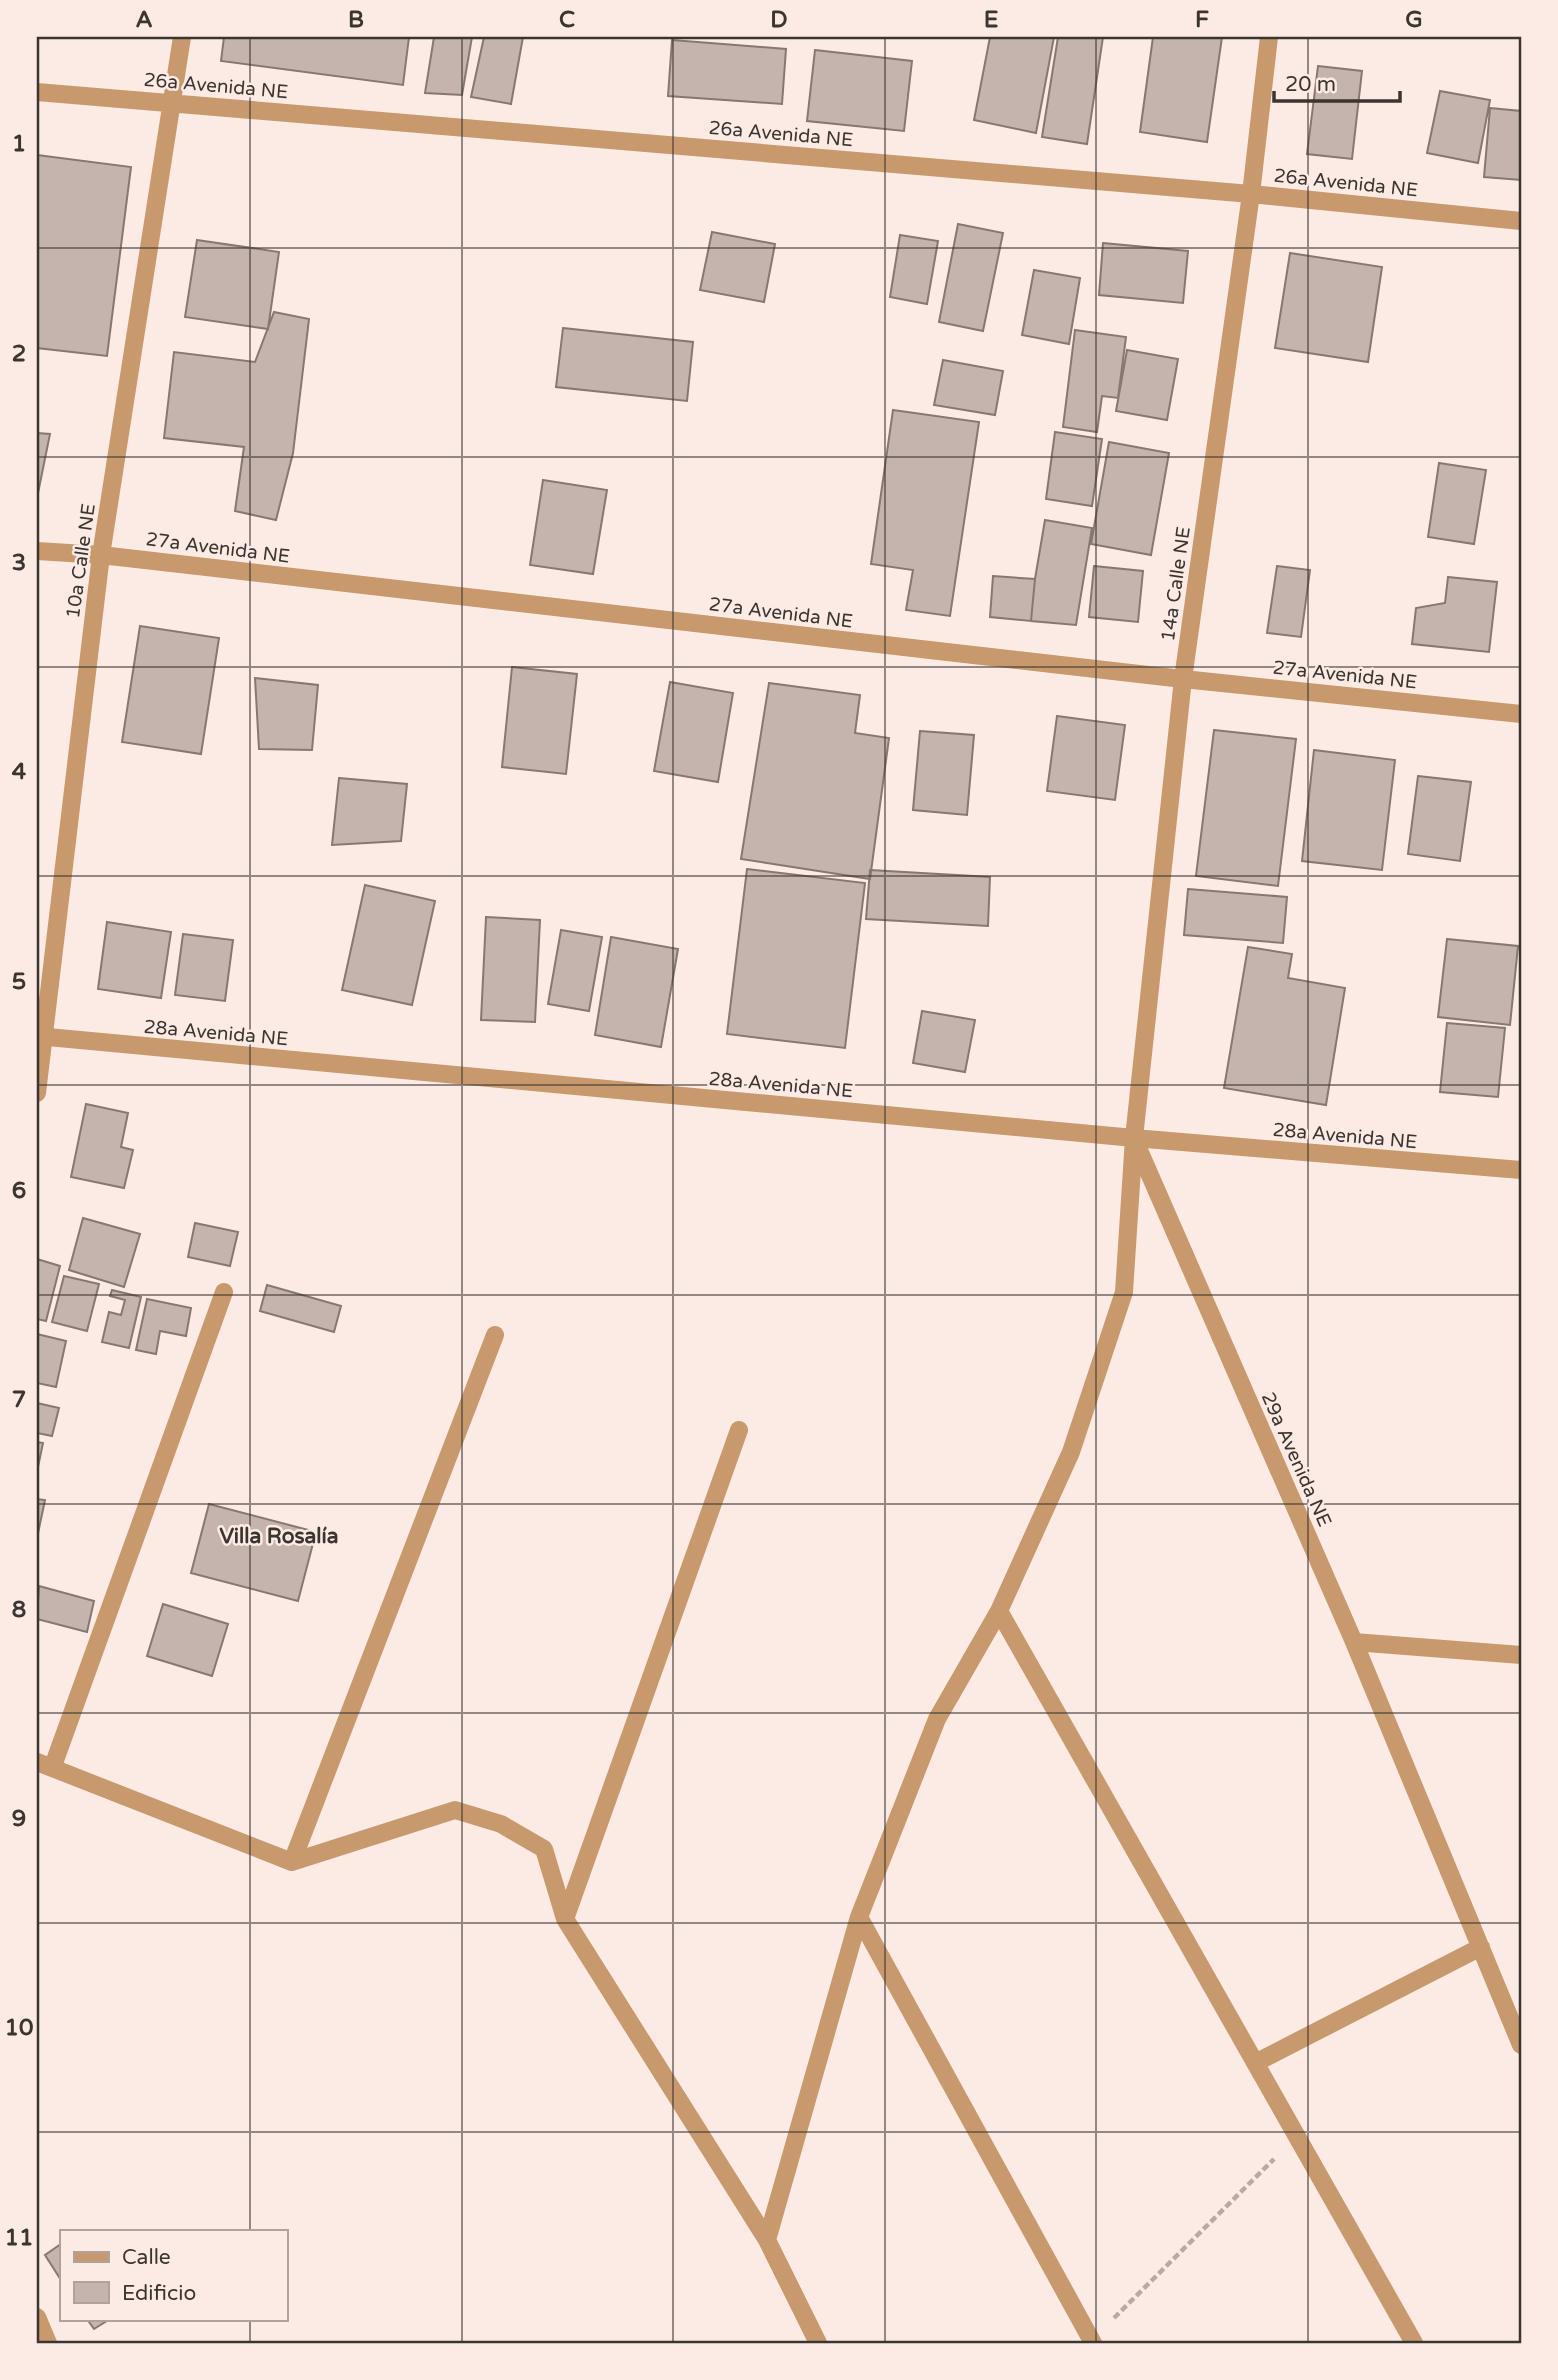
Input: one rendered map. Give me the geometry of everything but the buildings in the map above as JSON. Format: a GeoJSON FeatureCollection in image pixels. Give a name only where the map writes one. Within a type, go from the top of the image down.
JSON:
{"type":"FeatureCollection","features":[{"type":"Feature","properties":{"kind":"street","name":"10a Calle NE"},"geometry":{"type":"LineString","coordinates":[[37,1093],[40,1036],[101,555],[182,37]]}},
{"type":"Feature","properties":{"kind":"street","name":"14a Calle NE"},"geometry":{"type":"LineString","coordinates":[[767,2241],[859,1917],[937,1719],[999,1611],[1071,1452],[1124,1292],[1134,1138],[1183,679],[1251,194],[1269,37]]}},
{"type":"Feature","properties":{"kind":"street","name":"26a Avenida NE"},"geometry":{"type":"LineString","coordinates":[[37,92],[1251,194],[1521,221]]}},
{"type":"Feature","properties":{"kind":"street","name":"27a Avenida NE"},"geometry":{"type":"LineString","coordinates":[[37,551],[101,555],[1183,679],[1521,713]]}},
{"type":"Feature","properties":{"kind":"street","name":"28a Avenida NE"},"geometry":{"type":"LineString","coordinates":[[40,1036],[1134,1138],[1521,1170]]}},
{"type":"Feature","properties":{"kind":"street","name":"29a Avenida NE"},"geometry":{"type":"LineString","coordinates":[[1134,1138],[1354,1642],[1521,2045]]}},
{"type":"Feature","properties":{"kind":"street"},"geometry":{"type":"LineString","coordinates":[[224,1292],[45,1764],[292,1862],[455,1810],[501,1824],[544,1849],[565,1919],[767,2241],[818,2343]]}},
{"type":"Feature","properties":{"kind":"street"},"geometry":{"type":"LineString","coordinates":[[292,1862],[495,1335]]}},
{"type":"Feature","properties":{"kind":"street"},"geometry":{"type":"LineString","coordinates":[[565,1919],[739,1430]]}},
{"type":"Feature","properties":{"kind":"street"},"geometry":{"type":"LineString","coordinates":[[999,1611],[1414,2343]]}},
{"type":"Feature","properties":{"kind":"street"},"geometry":{"type":"LineString","coordinates":[[1354,1642],[1521,1656]]}},
{"type":"Feature","properties":{"kind":"street"},"geometry":{"type":"LineString","coordinates":[[859,1917],[1093,2342]]}},
{"type":"Feature","properties":{"kind":"street"},"geometry":{"type":"LineString","coordinates":[[1255,2063],[1481,1947]]}},
{"type":"Feature","properties":{"kind":"street"},"geometry":{"type":"LineString","coordinates":[[37,2317],[48,2343]]}},
{"type":"Feature","properties":{"kind":"path"},"geometry":{"type":"LineString","coordinates":[[1093,2342],[1297,2137]]}},
{"type":"Feature","properties":{"kind":"district","name":"Villa Rosalía"},"geometry":{"type":"Point","coordinates":[279,1536]}}]}
